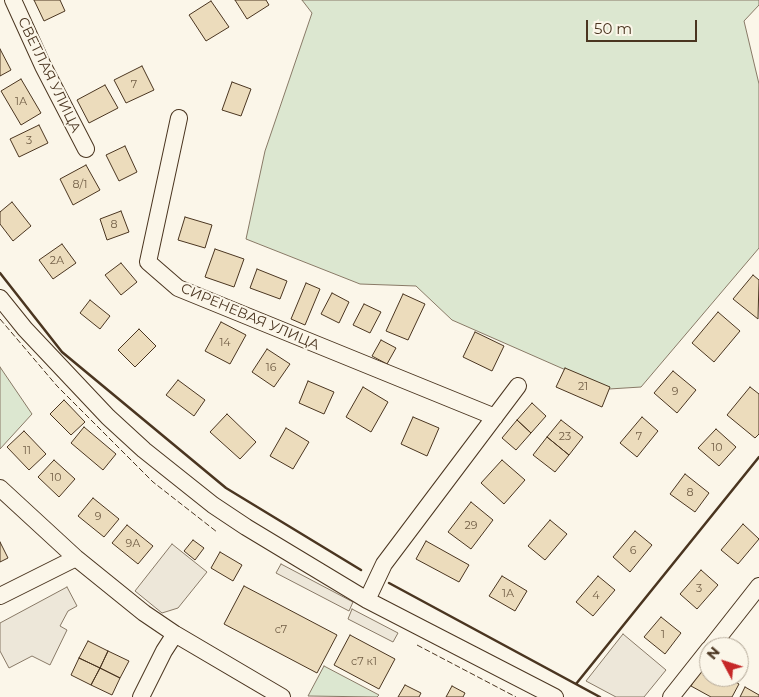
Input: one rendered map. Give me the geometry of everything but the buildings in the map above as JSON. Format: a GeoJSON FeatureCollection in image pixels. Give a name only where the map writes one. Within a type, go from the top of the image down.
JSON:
{"type":"FeatureCollection","features":[{"type":"Feature","properties":{"kind":"street","name":"СВЕТЛАЯ УЛИЦА"},"geometry":{"type":"LineString","coordinates":[[13,0],[43,66],[86,149]]}},
{"type":"Feature","properties":{"kind":"street","name":"СИРЕНЕВАЯ УЛИЦА"},"geometry":{"type":"LineString","coordinates":[[179,118],[148,262],[178,288],[495,417]]}},
{"type":"Feature","properties":{"kind":"street"},"geometry":{"type":"LineString","coordinates":[[0,298],[25,329],[102,410],[144,450],[213,505],[367,600],[555,697]]}},
{"type":"Feature","properties":{"kind":"street"},"geometry":{"type":"LineString","coordinates":[[367,600],[384,564],[518,386]]}},
{"type":"Feature","properties":{"kind":"street"},"geometry":{"type":"LineString","coordinates":[[0,488],[76,558],[144,613],[272,695]]}},
{"type":"Feature","properties":{"kind":"street"},"geometry":{"type":"LineString","coordinates":[[0,596],[76,558]]}},
{"type":"Feature","properties":{"kind":"street"},"geometry":{"type":"LineString","coordinates":[[719,637],[759,586]]}},
{"type":"Feature","properties":{"kind":"street"},"geometry":{"type":"LineString","coordinates":[[141,697],[164,651],[175,634]]}},
{"type":"Feature","properties":{"kind":"street"},"geometry":{"type":"LineString","coordinates":[[670,697],[699,661]]}},
{"type":"Feature","properties":{"kind":"green space"},"geometry":{"type":"Polygon","coordinates":[[[302,0],[759,0],[759,5],[744,21],[759,84],[759,248],[641,387],[609,389],[452,320],[416,286],[360,284],[246,239],[265,151],[312,13],[302,0]]]}},
{"type":"Feature","properties":{"kind":"green space"},"geometry":{"type":"Polygon","coordinates":[[[0,367],[32,414],[0,449],[0,367]]]}},
{"type":"Feature","properties":{"kind":"green space"},"geometry":{"type":"Polygon","coordinates":[[[324,666],[379,695],[377,697],[308,696],[324,666]]]}},
{"type":"Feature","properties":{"kind":"shaded area"},"geometry":{"type":"Polygon","coordinates":[[[172,544],[207,572],[178,608],[162,613],[135,591],[172,544]]]}},
{"type":"Feature","properties":{"kind":"shaded area"},"geometry":{"type":"Polygon","coordinates":[[[281,564],[353,602],[349,611],[276,573],[281,564]]]}},
{"type":"Feature","properties":{"kind":"shaded area"},"geometry":{"type":"Polygon","coordinates":[[[67,587],[77,606],[68,611],[60,626],[67,630],[50,665],[32,656],[9,668],[0,651],[0,623],[67,587]]]}},
{"type":"Feature","properties":{"kind":"shaded area"},"geometry":{"type":"Polygon","coordinates":[[[352,609],[398,633],[393,642],[348,619],[352,609]]]}},
{"type":"Feature","properties":{"kind":"shaded area"},"geometry":{"type":"Polygon","coordinates":[[[623,634],[666,670],[644,697],[616,697],[586,681],[623,634]]]}},
{"type":"Feature","properties":{"kind":"fence"},"geometry":{"type":"LineString","coordinates":[[0,319],[57,386],[153,482],[217,532]]}},
{"type":"Feature","properties":{"kind":"fence"},"geometry":{"type":"LineString","coordinates":[[417,645],[516,697]]}},
{"type":"Feature","properties":{"kind":"wall"},"geometry":{"type":"LineString","coordinates":[[0,273],[62,352],[226,488],[361,570]]}},
{"type":"Feature","properties":{"kind":"wall"},"geometry":{"type":"LineString","coordinates":[[576,684],[759,457]]}},
{"type":"Feature","properties":{"kind":"wall"},"geometry":{"type":"LineString","coordinates":[[389,583],[600,697]]}}]}
